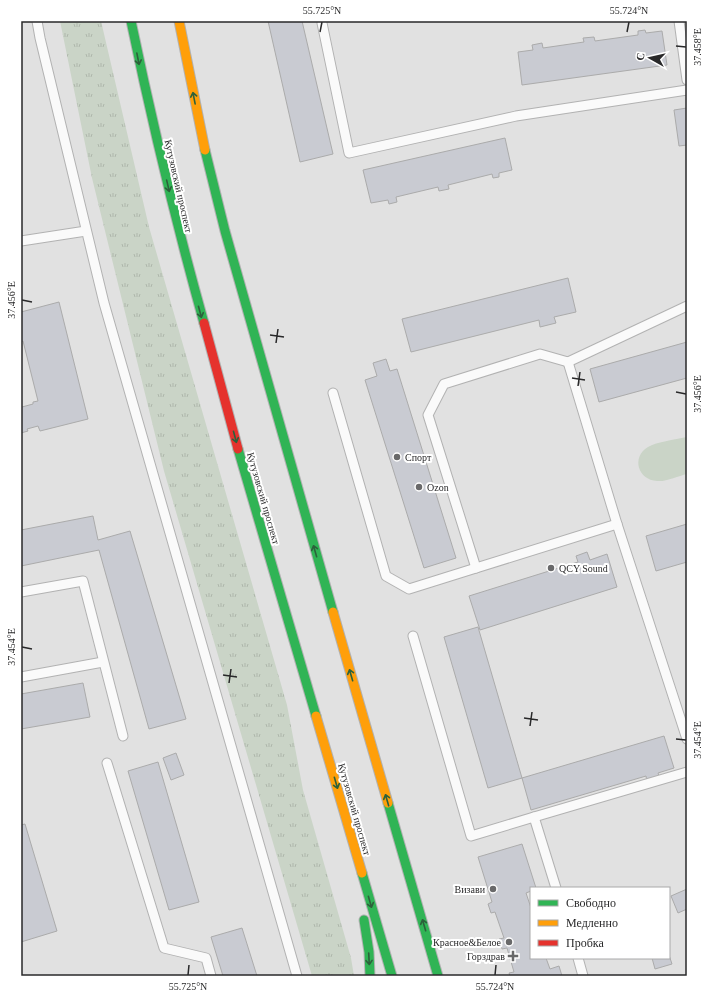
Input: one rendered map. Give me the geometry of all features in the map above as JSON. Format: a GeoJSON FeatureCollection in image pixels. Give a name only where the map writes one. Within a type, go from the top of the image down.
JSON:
{"type":"FeatureCollection","features":[{"type":"Feature","properties":{"kind":"main road","name":"Кутузовский проспект"},"geometry":{"type":"LineString","coordinates":[[131,21],[181,240],[248,485],[392,976]]}},
{"type":"Feature","properties":{"kind":"main road"},"geometry":{"type":"LineString","coordinates":[[179,21],[202,136],[225,231],[291,468],[438,976]]}},
{"type":"Feature","properties":{"kind":"main road"},"geometry":{"type":"LineString","coordinates":[[351,837],[369,952],[370,976]]}},
{"type":"Feature","properties":{"kind":"lane"},"geometry":{"type":"LineString","coordinates":[[37,21],[104,303],[297,976]]}},
{"type":"Feature","properties":{"kind":"lane"},"geometry":{"type":"LineString","coordinates":[[679,21],[687,80]]}},
{"type":"Feature","properties":{"kind":"lane"},"geometry":{"type":"LineString","coordinates":[[322,23],[349,153],[516,116],[687,90]]}},
{"type":"Feature","properties":{"kind":"lane"},"geometry":{"type":"LineString","coordinates":[[21,241],[86,231]]}},
{"type":"Feature","properties":{"kind":"lane"},"geometry":{"type":"LineString","coordinates":[[476,568],[428,415],[444,384],[540,354],[568,362],[687,306]]}},
{"type":"Feature","properties":{"kind":"lane"},"geometry":{"type":"LineString","coordinates":[[568,362],[617,524],[687,739]]}},
{"type":"Feature","properties":{"kind":"lane"},"geometry":{"type":"LineString","coordinates":[[333,393],[386,576],[409,589],[617,524]]}},
{"type":"Feature","properties":{"kind":"lane"},"geometry":{"type":"LineString","coordinates":[[21,592],[83,581],[103,662],[124,736]]}},
{"type":"Feature","properties":{"kind":"lane"},"geometry":{"type":"LineString","coordinates":[[413,636],[471,836],[687,772]]}},
{"type":"Feature","properties":{"kind":"lane"},"geometry":{"type":"LineString","coordinates":[[21,677],[103,662]]}},
{"type":"Feature","properties":{"kind":"lane"},"geometry":{"type":"LineString","coordinates":[[107,762],[164,948],[206,958],[211,976]]}},
{"type":"Feature","properties":{"kind":"lane"},"geometry":{"type":"LineString","coordinates":[[534,817],[556,887]]}},
{"type":"Feature","properties":{"kind":"lane"},"geometry":{"type":"LineString","coordinates":[[578,959],[583,976]]}},
{"type":"Feature","properties":{"kind":"green space"},"geometry":{"type":"Polygon","coordinates":[[[60,21],[101,21],[149,227],[287,705],[303,790],[351,958],[354,976],[312,976],[164,471],[92,178],[60,21]]]}},
{"type":"Feature","properties":{"kind":"green space"},"geometry":{"type":"Polygon","coordinates":[[[687,437],[687,474],[661,481],[650,480],[645,477],[641,472],[638,462],[643,451],[652,445],[661,442],[687,437]]]}},
{"type":"Feature","properties":{"kind":"building"},"geometry":{"type":"Polygon","coordinates":[[[268,21],[302,21],[333,154],[300,162],[268,21]]]}},
{"type":"Feature","properties":{"kind":"building"},"geometry":{"type":"Polygon","coordinates":[[[645,30],[646,33],[662,31],[667,65],[522,85],[518,52],[533,50],[532,45],[542,43],[543,48],[584,42],[583,38],[594,37],[595,41],[638,35],[638,31],[645,30]]]}},
{"type":"Feature","properties":{"kind":"building"},"geometry":{"type":"Polygon","coordinates":[[[687,108],[687,145],[679,146],[674,110],[687,108]]]}},
{"type":"Feature","properties":{"kind":"building"},"geometry":{"type":"Polygon","coordinates":[[[505,138],[512,170],[499,173],[499,177],[493,178],[492,174],[448,185],[449,189],[439,191],[438,187],[396,197],[397,202],[389,204],[388,200],[371,203],[363,170],[505,138]]]}},
{"type":"Feature","properties":{"kind":"building"},"geometry":{"type":"Polygon","coordinates":[[[568,278],[576,312],[554,317],[556,323],[540,327],[539,320],[411,352],[402,319],[568,278]]]}},
{"type":"Feature","properties":{"kind":"building"},"geometry":{"type":"Polygon","coordinates":[[[59,302],[88,419],[40,431],[38,426],[27,429],[28,431],[21,433],[21,405],[22,407],[38,401],[23,341],[21,342],[21,312],[59,302]]]}},
{"type":"Feature","properties":{"kind":"building"},"geometry":{"type":"Polygon","coordinates":[[[687,342],[687,378],[599,402],[590,369],[687,342]]]}},
{"type":"Feature","properties":{"kind":"building"},"geometry":{"type":"Polygon","coordinates":[[[386,359],[390,371],[397,369],[456,558],[424,568],[365,380],[377,376],[373,363],[386,359]]]}},
{"type":"Feature","properties":{"kind":"building"},"geometry":{"type":"Polygon","coordinates":[[[93,516],[98,540],[130,531],[186,719],[149,729],[99,550],[21,566],[21,530],[93,516]]]}},
{"type":"Feature","properties":{"kind":"building"},"geometry":{"type":"Polygon","coordinates":[[[687,524],[687,562],[656,571],[646,536],[687,524]]]}},
{"type":"Feature","properties":{"kind":"building"},"geometry":{"type":"Polygon","coordinates":[[[587,552],[590,560],[607,554],[617,587],[480,630],[469,596],[578,562],[576,556],[587,552]]]}},
{"type":"Feature","properties":{"kind":"building"},"geometry":{"type":"Polygon","coordinates":[[[478,627],[522,778],[488,788],[444,637],[478,627]]]}},
{"type":"Feature","properties":{"kind":"building"},"geometry":{"type":"Polygon","coordinates":[[[83,683],[90,717],[21,729],[21,694],[83,683]]]}},
{"type":"Feature","properties":{"kind":"building"},"geometry":{"type":"Polygon","coordinates":[[[664,736],[674,768],[658,773],[660,779],[647,782],[646,776],[531,810],[522,778],[664,736]]]}},
{"type":"Feature","properties":{"kind":"building"},"geometry":{"type":"Polygon","coordinates":[[[176,753],[184,775],[171,780],[163,758],[176,753]]]}},
{"type":"Feature","properties":{"kind":"building"},"geometry":{"type":"Polygon","coordinates":[[[158,762],[199,902],[169,910],[128,771],[158,762]]]}},
{"type":"Feature","properties":{"kind":"building"},"geometry":{"type":"Polygon","coordinates":[[[25,824],[57,931],[21,942],[21,825],[25,824]]]}},
{"type":"Feature","properties":{"kind":"building"},"geometry":{"type":"Polygon","coordinates":[[[522,844],[536,887],[530,887],[530,891],[526,893],[530,905],[530,959],[546,959],[550,969],[559,966],[562,976],[510,976],[509,973],[514,972],[507,948],[502,949],[499,939],[504,938],[495,912],[491,913],[488,904],[492,902],[478,857],[522,844]]]}},
{"type":"Feature","properties":{"kind":"building"},"geometry":{"type":"Polygon","coordinates":[[[687,889],[687,909],[678,913],[671,896],[687,889]]]}},
{"type":"Feature","properties":{"kind":"building"},"geometry":{"type":"Polygon","coordinates":[[[242,928],[257,976],[223,976],[211,937],[242,928]]]}},
{"type":"Feature","properties":{"kind":"building"},"geometry":{"type":"Polygon","coordinates":[[[670,958],[672,964],[655,969],[652,959],[670,958]]]}},
{"type":"Feature","properties":{"kind":"traffic: fast"},"geometry":{"type":"LineString","coordinates":[[131,21],[165,172],[204,323]]}},
{"type":"Feature","properties":{"kind":"traffic: fast"},"geometry":{"type":"LineString","coordinates":[[205,150],[225,231],[333,612]]}},
{"type":"Feature","properties":{"kind":"traffic: fast"},"geometry":{"type":"LineString","coordinates":[[238,449],[316,716]]}},
{"type":"Feature","properties":{"kind":"traffic: fast"},"geometry":{"type":"LineString","coordinates":[[388,803],[438,976]]}},
{"type":"Feature","properties":{"kind":"traffic: fast"},"geometry":{"type":"LineString","coordinates":[[362,873],[392,976]]}},
{"type":"Feature","properties":{"kind":"traffic: fast"},"geometry":{"type":"LineString","coordinates":[[364,920],[369,952],[370,976]]}},
{"type":"Feature","properties":{"kind":"traffic: slow"},"geometry":{"type":"LineString","coordinates":[[179,21],[205,150]]}},
{"type":"Feature","properties":{"kind":"traffic: slow"},"geometry":{"type":"LineString","coordinates":[[333,612],[388,803]]}},
{"type":"Feature","properties":{"kind":"traffic: slow"},"geometry":{"type":"LineString","coordinates":[[316,716],[362,873]]}},
{"type":"Feature","properties":{"kind":"traffic: jam"},"geometry":{"type":"LineString","coordinates":[[204,323],[238,449]]}},
{"type":"Feature","properties":{"kind":"place","name":"Спорт"},"geometry":{"type":"Point","coordinates":[397,457]}},
{"type":"Feature","properties":{"kind":"place","name":"Ozon"},"geometry":{"type":"Point","coordinates":[419,487]}},
{"type":"Feature","properties":{"kind":"place","name":"QCY Sound"},"geometry":{"type":"Point","coordinates":[551,568]}},
{"type":"Feature","properties":{"kind":"place","name":"Визави"},"geometry":{"type":"Point","coordinates":[493,889]}},
{"type":"Feature","properties":{"kind":"place","name":"Красное&Белое"},"geometry":{"type":"Point","coordinates":[509,942]}},
{"type":"Feature","properties":{"kind":"place","name":"Горздрав"},"geometry":{"type":"Point","coordinates":[513,956]}}]}
